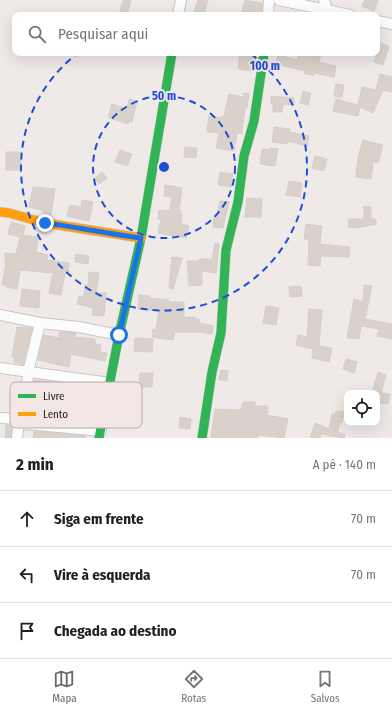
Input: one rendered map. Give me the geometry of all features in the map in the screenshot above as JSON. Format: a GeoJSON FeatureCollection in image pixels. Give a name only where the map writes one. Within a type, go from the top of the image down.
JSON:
{"type":"FeatureCollection","features":[{"type":"Feature","properties":{"kind":"street"},"geometry":{"type":"LineString","coordinates":[[179,12],[181,0]]}},
{"type":"Feature","properties":{"kind":"street"},"geometry":{"type":"LineString","coordinates":[[268,12],[269,0]]}},
{"type":"Feature","properties":{"kind":"street"},"geometry":{"type":"LineString","coordinates":[[279,0],[326,5],[343,12]]}},
{"type":"Feature","properties":{"kind":"street"},"geometry":{"type":"LineString","coordinates":[[380,22],[392,24]]}},
{"type":"Feature","properties":{"kind":"street"},"geometry":{"type":"LineString","coordinates":[[0,368],[110,382],[141,238],[171,56]]}},
{"type":"Feature","properties":{"kind":"street"},"geometry":{"type":"LineString","coordinates":[[202,438],[212,372],[221,333],[222,285],[226,250],[238,202],[244,156],[254,121],[264,56]]}},
{"type":"Feature","properties":{"kind":"street"},"geometry":{"type":"LineString","coordinates":[[0,212],[45,223],[141,238]]}},
{"type":"Feature","properties":{"kind":"street"},"geometry":{"type":"LineString","coordinates":[[0,315],[40,323],[79,327],[119,335]]}},
{"type":"Feature","properties":{"kind":"street"},"geometry":{"type":"LineString","coordinates":[[27,382],[28,372],[40,323]]}},
{"type":"Feature","properties":{"kind":"street"},"geometry":{"type":"LineString","coordinates":[[0,418],[10,420]]}},
{"type":"Feature","properties":{"kind":"street"},"geometry":{"type":"LineString","coordinates":[[17,438],[18,428]]}},
{"type":"Feature","properties":{"kind":"street"},"geometry":{"type":"LineString","coordinates":[[58,428],[100,434]]}},
{"type":"Feature","properties":{"kind":"building"},"geometry":{"type":"Polygon","coordinates":[[[123,0],[131,0],[128,12],[120,12],[123,0]]]}},
{"type":"Feature","properties":{"kind":"building"},"geometry":{"type":"Polygon","coordinates":[[[198,0],[208,0],[205,12],[194,12],[198,0]]]}},
{"type":"Feature","properties":{"kind":"building"},"geometry":{"type":"Polygon","coordinates":[[[245,0],[262,3],[261,12],[242,12],[245,0]]]}},
{"type":"Feature","properties":{"kind":"building"},"geometry":{"type":"Polygon","coordinates":[[[365,0],[378,0],[374,11],[362,6],[365,0]]]}},
{"type":"Feature","properties":{"kind":"building"},"geometry":{"type":"Polygon","coordinates":[[[380,43],[389,46],[383,65],[374,62],[376,56],[380,56],[380,43]]]}},
{"type":"Feature","properties":{"kind":"building"},"geometry":{"type":"Polygon","coordinates":[[[240,56],[255,56],[253,71],[238,69],[240,56]]]}},
{"type":"Feature","properties":{"kind":"building"},"geometry":{"type":"Polygon","coordinates":[[[278,56],[297,60],[298,56],[320,56],[319,62],[336,66],[334,77],[314,73],[314,76],[304,73],[305,71],[276,64],[278,56]]]}},
{"type":"Feature","properties":{"kind":"building"},"geometry":{"type":"Polygon","coordinates":[[[380,74],[392,77],[392,92],[383,90],[373,113],[360,107],[358,116],[333,111],[336,99],[358,105],[362,87],[376,90],[380,74]]]}},
{"type":"Feature","properties":{"kind":"building"},"geometry":{"type":"Polygon","coordinates":[[[336,84],[344,85],[342,97],[334,96],[336,84]]]}},
{"type":"Feature","properties":{"kind":"building"},"geometry":{"type":"Polygon","coordinates":[[[303,91],[311,93],[308,105],[300,103],[303,91]]]}},
{"type":"Feature","properties":{"kind":"building"},"geometry":{"type":"Polygon","coordinates":[[[244,93],[249,94],[247,108],[245,108],[242,134],[237,133],[234,151],[216,148],[219,133],[207,132],[209,116],[222,118],[222,116],[224,116],[229,94],[243,97],[244,93]]]}},
{"type":"Feature","properties":{"kind":"building"},"geometry":{"type":"Polygon","coordinates":[[[271,96],[294,98],[294,105],[283,104],[282,112],[273,112],[271,96]]]}},
{"type":"Feature","properties":{"kind":"building"},"geometry":{"type":"Polygon","coordinates":[[[129,99],[137,101],[132,122],[129,121],[128,124],[108,117],[112,104],[127,109],[129,99]]]}},
{"type":"Feature","properties":{"kind":"building"},"geometry":{"type":"Polygon","coordinates":[[[274,127],[290,129],[289,132],[309,136],[307,146],[288,141],[287,144],[272,142],[274,127]]]}},
{"type":"Feature","properties":{"kind":"building"},"geometry":{"type":"Polygon","coordinates":[[[363,140],[383,145],[378,163],[373,162],[371,179],[356,177],[358,157],[363,140]]]}},
{"type":"Feature","properties":{"kind":"building"},"geometry":{"type":"Polygon","coordinates":[[[185,147],[197,148],[196,158],[184,157],[185,147]]]}},
{"type":"Feature","properties":{"kind":"building"},"geometry":{"type":"Polygon","coordinates":[[[270,148],[278,149],[275,166],[260,164],[262,149],[269,150],[270,148]]]}},
{"type":"Feature","properties":{"kind":"building"},"geometry":{"type":"Polygon","coordinates":[[[120,150],[132,154],[127,166],[115,162],[120,150]]]}},
{"type":"Feature","properties":{"kind":"building"},"geometry":{"type":"Polygon","coordinates":[[[6,152],[21,152],[21,170],[6,170],[6,152]]]}},
{"type":"Feature","properties":{"kind":"building"},"geometry":{"type":"Polygon","coordinates":[[[315,156],[327,159],[324,171],[312,168],[315,156]]]}},
{"type":"Feature","properties":{"kind":"building"},"geometry":{"type":"Polygon","coordinates":[[[102,172],[107,178],[99,184],[95,178],[102,172]]]}},
{"type":"Feature","properties":{"kind":"building"},"geometry":{"type":"Polygon","coordinates":[[[220,172],[233,174],[231,187],[218,185],[220,172]]]}},
{"type":"Feature","properties":{"kind":"building"},"geometry":{"type":"Polygon","coordinates":[[[289,181],[302,183],[300,197],[286,195],[289,181]]]}},
{"type":"Feature","properties":{"kind":"building"},"geometry":{"type":"Polygon","coordinates":[[[165,185],[182,188],[179,210],[181,210],[180,214],[182,214],[181,224],[189,226],[186,238],[158,233],[161,219],[158,219],[159,210],[170,211],[172,197],[164,196],[165,185]]]}},
{"type":"Feature","properties":{"kind":"building"},"geometry":{"type":"Polygon","coordinates":[[[33,187],[55,189],[51,215],[44,214],[44,211],[29,207],[33,187]]]}},
{"type":"Feature","properties":{"kind":"building"},"geometry":{"type":"Polygon","coordinates":[[[247,198],[262,199],[261,217],[245,217],[247,198]]]}},
{"type":"Feature","properties":{"kind":"building"},"geometry":{"type":"Polygon","coordinates":[[[82,200],[93,202],[89,221],[67,216],[70,205],[81,207],[82,200]]]}},
{"type":"Feature","properties":{"kind":"building"},"geometry":{"type":"Polygon","coordinates":[[[220,201],[229,202],[223,228],[213,227],[214,216],[217,216],[220,201]]]}},
{"type":"Feature","properties":{"kind":"building"},"geometry":{"type":"Polygon","coordinates":[[[364,206],[371,207],[371,219],[376,219],[376,224],[356,228],[348,227],[349,219],[364,219],[364,206]]]}},
{"type":"Feature","properties":{"kind":"building"},"geometry":{"type":"Polygon","coordinates":[[[11,222],[25,226],[23,235],[38,237],[36,252],[48,255],[47,260],[69,263],[68,274],[65,273],[61,295],[49,293],[53,273],[20,270],[17,289],[2,285],[6,263],[5,253],[16,254],[20,237],[8,234],[11,222]]]}},
{"type":"Feature","properties":{"kind":"building"},"geometry":{"type":"Polygon","coordinates":[[[306,224],[322,226],[320,244],[350,247],[349,257],[321,256],[320,266],[308,265],[309,239],[304,239],[306,224]]]}},
{"type":"Feature","properties":{"kind":"building"},"geometry":{"type":"Polygon","coordinates":[[[215,243],[219,244],[216,273],[202,271],[202,285],[189,286],[187,261],[212,259],[215,243]]]}},
{"type":"Feature","properties":{"kind":"building"},"geometry":{"type":"Polygon","coordinates":[[[76,254],[89,256],[88,264],[75,262],[76,254]]]}},
{"type":"Feature","properties":{"kind":"building"},"geometry":{"type":"Polygon","coordinates":[[[172,257],[182,258],[173,289],[169,288],[172,257]]]}},
{"type":"Feature","properties":{"kind":"building"},"geometry":{"type":"Polygon","coordinates":[[[89,272],[99,273],[96,293],[106,293],[104,316],[92,315],[93,308],[77,304],[79,296],[84,297],[85,285],[88,285],[89,272]]]}},
{"type":"Feature","properties":{"kind":"building"},"geometry":{"type":"Polygon","coordinates":[[[364,285],[372,286],[365,319],[392,324],[392,339],[377,336],[379,329],[361,326],[359,339],[347,338],[354,299],[363,302],[364,285]]]}},
{"type":"Feature","properties":{"kind":"building"},"geometry":{"type":"Polygon","coordinates":[[[301,286],[302,296],[290,297],[289,287],[301,286]]]}},
{"type":"Feature","properties":{"kind":"building"},"geometry":{"type":"Polygon","coordinates":[[[22,289],[40,291],[39,308],[20,306],[22,289]]]}},
{"type":"Feature","properties":{"kind":"building"},"geometry":{"type":"Polygon","coordinates":[[[139,295],[149,296],[149,298],[169,300],[169,302],[184,302],[184,317],[195,317],[195,320],[199,319],[199,323],[213,326],[212,334],[200,332],[175,332],[173,340],[152,337],[153,329],[156,330],[159,311],[138,309],[139,295]]]}},
{"type":"Feature","properties":{"kind":"building"},"geometry":{"type":"Polygon","coordinates":[[[266,306],[279,308],[276,325],[263,323],[266,306]]]}},
{"type":"Feature","properties":{"kind":"building"},"geometry":{"type":"Polygon","coordinates":[[[309,309],[322,310],[319,346],[332,348],[329,362],[312,358],[313,349],[296,345],[298,335],[307,337],[309,309]]]}},
{"type":"Feature","properties":{"kind":"building"},"geometry":{"type":"Polygon","coordinates":[[[17,327],[32,328],[23,364],[14,362],[15,358],[12,357],[17,327]]]}},
{"type":"Feature","properties":{"kind":"building"},"geometry":{"type":"Polygon","coordinates":[[[59,332],[76,333],[75,337],[95,339],[95,344],[101,345],[100,352],[107,353],[105,361],[71,354],[69,367],[38,360],[44,335],[59,338],[59,332]]]}},
{"type":"Feature","properties":{"kind":"building"},"geometry":{"type":"Polygon","coordinates":[[[135,338],[153,339],[152,352],[134,351],[135,338]]]}},
{"type":"Feature","properties":{"kind":"building"},"geometry":{"type":"Polygon","coordinates":[[[346,359],[357,362],[354,373],[343,369],[346,359]]]}},
{"type":"Feature","properties":{"kind":"building"},"geometry":{"type":"Polygon","coordinates":[[[221,370],[228,371],[227,381],[219,380],[221,370]]]}},
{"type":"Feature","properties":{"kind":"building"},"geometry":{"type":"Polygon","coordinates":[[[378,372],[386,375],[381,393],[390,394],[388,404],[380,403],[380,390],[373,390],[378,372]]]}},
{"type":"Feature","properties":{"kind":"building"},"geometry":{"type":"Polygon","coordinates":[[[140,373],[153,373],[152,387],[142,387],[142,382],[139,382],[140,373]]]}},
{"type":"Feature","properties":{"kind":"building"},"geometry":{"type":"Polygon","coordinates":[[[34,380],[52,382],[34,382],[34,380]]]}},
{"type":"Feature","properties":{"kind":"building"},"geometry":{"type":"Polygon","coordinates":[[[243,402],[255,402],[255,406],[268,406],[267,415],[288,419],[284,438],[258,435],[258,438],[211,438],[215,409],[241,410],[243,402]]]}},
{"type":"Feature","properties":{"kind":"building"},"geometry":{"type":"Polygon","coordinates":[[[336,411],[344,412],[342,423],[340,422],[338,432],[345,435],[344,438],[321,434],[320,438],[310,438],[315,423],[329,429],[332,414],[335,414],[336,411]]]}},
{"type":"Feature","properties":{"kind":"building"},"geometry":{"type":"Polygon","coordinates":[[[180,417],[191,419],[190,429],[179,428],[180,417]]]}},
{"type":"Feature","properties":{"kind":"building"},"geometry":{"type":"Polygon","coordinates":[[[6,425],[10,425],[10,428],[12,428],[11,438],[5,438],[6,425]]]}},
{"type":"Feature","properties":{"kind":"building"},"geometry":{"type":"Polygon","coordinates":[[[34,431],[85,436],[85,438],[33,438],[34,431]]]}},
{"type":"Feature","properties":{"kind":"traffic: fast"},"geometry":{"type":"LineString","coordinates":[[110,382],[141,238],[171,56]]}},
{"type":"Feature","properties":{"kind":"traffic: fast"},"geometry":{"type":"LineString","coordinates":[[202,438],[212,372],[221,333],[226,250],[238,202],[244,156],[254,121],[264,56]]}},
{"type":"Feature","properties":{"kind":"traffic: fast"},"geometry":{"type":"LineString","coordinates":[[99,438],[101,428]]}},
{"type":"Feature","properties":{"kind":"traffic: slow"},"geometry":{"type":"LineString","coordinates":[[0,212],[45,223],[141,238]]}},
{"type":"Feature","properties":{"kind":"route"},"geometry":{"type":"LineString","coordinates":[[45,223],[141,238],[119,335]]}}]}
